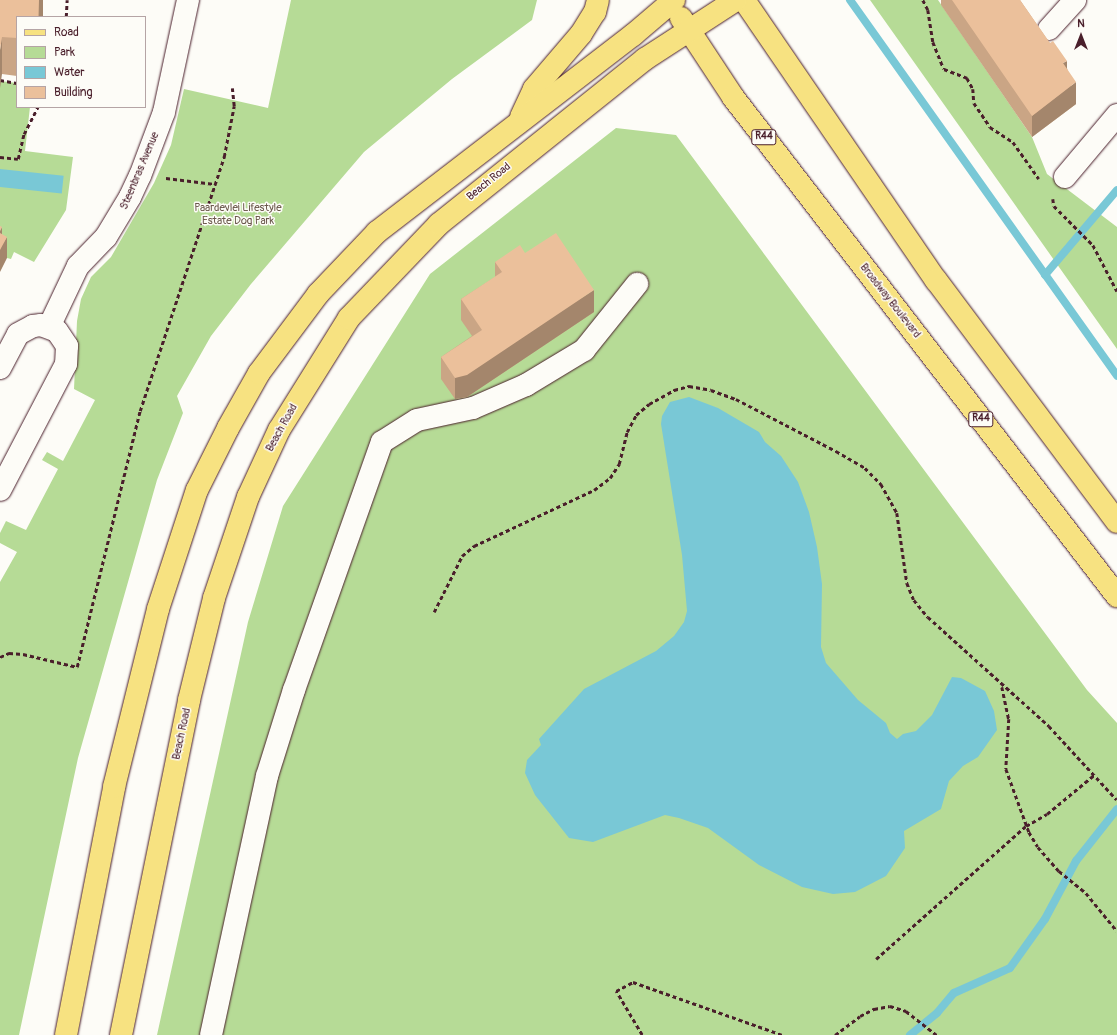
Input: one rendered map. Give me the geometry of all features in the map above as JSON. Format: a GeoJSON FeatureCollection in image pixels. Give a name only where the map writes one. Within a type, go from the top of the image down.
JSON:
{"type":"FeatureCollection","features":[{"type":"Feature","properties":{"kind":"main road"},"geometry":{"type":"LineString","coordinates":[[520,120],[534,89],[581,34],[595,12],[598,0]]}},
{"type":"Feature","properties":{"kind":"main road","name":"Beach Road"},"geometry":{"type":"LineString","coordinates":[[121,1035],[189,700],[214,598],[248,497],[279,430],[349,318],[439,224],[639,64],[736,0]]}},
{"type":"Feature","properties":{"kind":"main road"},"geometry":{"type":"LineString","coordinates":[[744,0],[936,280],[1117,522]]}},
{"type":"Feature","properties":{"kind":"main road"},"geometry":{"type":"LineString","coordinates":[[66,1035],[114,787],[158,609],[197,490],[224,435],[260,373],[318,294],[377,232],[520,120],[633,35],[671,1]]}},
{"type":"Feature","properties":{"kind":"main road","name":"Broadway Boulevard"},"geometry":{"type":"LineString","coordinates":[[671,1],[732,97],[1117,596]]}},
{"type":"Feature","properties":{"kind":"street","name":"Steenbras Avenue"},"geometry":{"type":"LineString","coordinates":[[49,327],[78,266],[106,237],[125,208],[140,176],[164,112],[188,0]]}},
{"type":"Feature","properties":{"kind":"street"},"geometry":{"type":"LineString","coordinates":[[1049,29],[1075,0]]}},
{"type":"Feature","properties":{"kind":"street"},"geometry":{"type":"LineString","coordinates":[[1058,184],[1117,115]]}},
{"type":"Feature","properties":{"kind":"street"},"geometry":{"type":"LineString","coordinates":[[211,1035],[267,776],[294,690],[382,442],[417,420],[473,408],[526,385],[584,350],[637,284]]}},
{"type":"Feature","properties":{"kind":"street"},"geometry":{"type":"LineString","coordinates":[[0,368],[18,334],[33,326],[49,327],[58,331],[67,346],[66,364],[0,490]]}},
{"type":"Feature","properties":{"kind":"path"},"geometry":{"type":"LineString","coordinates":[[66,16],[68,0]]}},
{"type":"Feature","properties":{"kind":"path"},"geometry":{"type":"LineString","coordinates":[[923,0],[928,10],[933,42],[944,69],[967,78],[973,89],[974,103],[990,127],[1013,142],[1037,175],[1045,190],[1058,184]]}},
{"type":"Feature","properties":{"kind":"path"},"geometry":{"type":"LineString","coordinates":[[0,80],[16,82]]}},
{"type":"Feature","properties":{"kind":"path"},"geometry":{"type":"LineString","coordinates":[[0,657],[9,653],[23,654],[77,667],[140,411],[224,157],[234,106],[232,88]]}},
{"type":"Feature","properties":{"kind":"path"},"geometry":{"type":"LineString","coordinates":[[0,157],[18,159],[24,134],[37,108]]}},
{"type":"Feature","properties":{"kind":"path"},"geometry":{"type":"LineString","coordinates":[[163,178],[215,184]]}},
{"type":"Feature","properties":{"kind":"path"},"geometry":{"type":"LineString","coordinates":[[1058,184],[1054,206],[1093,246],[1117,291]]}},
{"type":"Feature","properties":{"kind":"path"},"geometry":{"type":"LineString","coordinates":[[434,612],[462,556],[474,546],[600,486],[610,478],[619,464],[627,432],[636,415],[655,400],[689,386],[711,390],[736,399],[865,468],[881,484],[896,513],[907,583],[914,600],[928,617],[1002,687],[1049,726],[1117,800]]}},
{"type":"Feature","properties":{"kind":"path"},"geometry":{"type":"LineString","coordinates":[[1002,687],[1009,719],[1006,769],[1026,826],[1038,847],[1059,871],[1086,893],[1117,932]]}},
{"type":"Feature","properties":{"kind":"path"},"geometry":{"type":"LineString","coordinates":[[876,959],[1026,826],[1047,814],[1094,775]]}},
{"type":"Feature","properties":{"kind":"path"},"geometry":{"type":"LineString","coordinates":[[642,1035],[616,991],[633,982],[783,1035]]}},
{"type":"Feature","properties":{"kind":"path"},"geometry":{"type":"LineString","coordinates":[[835,1035],[874,1009],[890,1006],[906,1011],[937,1035]]}},
{"type":"Feature","properties":{"kind":"green space","name":"Paardevlei Lifestyle Estate Dog Park"},"geometry":{"type":"Polygon","coordinates":[[[291,0],[537,0],[532,20],[452,79],[364,152],[251,284],[211,336],[177,396],[183,413],[157,480],[78,758],[19,1035],[0,1035],[0,582],[17,552],[0,543],[0,533],[6,521],[26,530],[58,469],[42,460],[47,452],[63,461],[95,400],[74,389],[77,321],[81,299],[91,277],[111,257],[154,183],[171,145],[184,89],[268,108],[291,0]]]}},
{"type":"Feature","properties":{"kind":"green space"},"geometry":{"type":"Polygon","coordinates":[[[870,0],[938,0],[1032,137],[1047,174],[1117,227],[1117,349],[870,0]]]}},
{"type":"Feature","properties":{"kind":"green space"},"geometry":{"type":"Polygon","coordinates":[[[0,81],[16,83],[16,108],[30,108],[25,151],[73,157],[66,210],[34,262],[14,252],[11,259],[7,258],[0,247],[0,81]]]}},
{"type":"Feature","properties":{"kind":"green space"},"geometry":{"type":"Polygon","coordinates":[[[616,128],[676,135],[1087,690],[1117,723],[1117,1035],[157,1035],[248,622],[283,506],[430,274],[616,128]]]}},
{"type":"Feature","properties":{"kind":"water"},"geometry":{"type":"Polygon","coordinates":[[[0,169],[64,176],[62,194],[0,187],[0,169]]]}},
{"type":"Feature","properties":{"kind":"water"},"geometry":{"type":"Polygon","coordinates":[[[689,397],[718,408],[759,432],[765,442],[781,456],[798,482],[809,512],[817,547],[822,584],[821,647],[826,663],[858,700],[886,723],[890,733],[897,739],[903,734],[916,731],[932,715],[952,677],[961,678],[985,691],[994,711],[997,730],[978,757],[963,766],[949,781],[941,809],[904,831],[905,848],[886,876],[855,892],[833,894],[802,887],[759,865],[708,828],[665,815],[593,842],[569,838],[535,795],[525,773],[527,760],[541,745],[539,739],[584,689],[656,651],[674,636],[684,622],[687,611],[682,555],[661,424],[662,416],[670,402],[689,397]]]}},
{"type":"Feature","properties":{"kind":"building"},"geometry":{"type":"Polygon","coordinates":[[[0,0],[39,0],[38,16],[16,16],[16,38],[2,37],[0,50],[0,0]]]}},
{"type":"Feature","properties":{"kind":"building"},"geometry":{"type":"Polygon","coordinates":[[[952,0],[1020,0],[1050,43],[1053,41],[1067,61],[1063,63],[1076,82],[1032,116],[952,0]]]}},
{"type":"Feature","properties":{"kind":"building"},"geometry":{"type":"Polygon","coordinates":[[[0,233],[7,237],[0,250],[0,233]]]}},
{"type":"Feature","properties":{"kind":"building"},"geometry":{"type":"Polygon","coordinates":[[[556,233],[594,290],[467,375],[455,378],[441,357],[482,330],[461,299],[502,272],[495,262],[520,245],[525,253],[556,233]]]}},
{"type":"Feature","properties":{"kind":"waterway"},"geometry":{"type":"LineString","coordinates":[[850,0],[1117,376]]}},
{"type":"Feature","properties":{"kind":"waterway"},"geometry":{"type":"LineString","coordinates":[[1045,275],[1117,190]]}},
{"type":"Feature","properties":{"kind":"waterway"},"geometry":{"type":"LineString","coordinates":[[910,1035],[937,1013],[954,993],[1010,968],[1045,919],[1076,861],[1117,809]]}}]}
